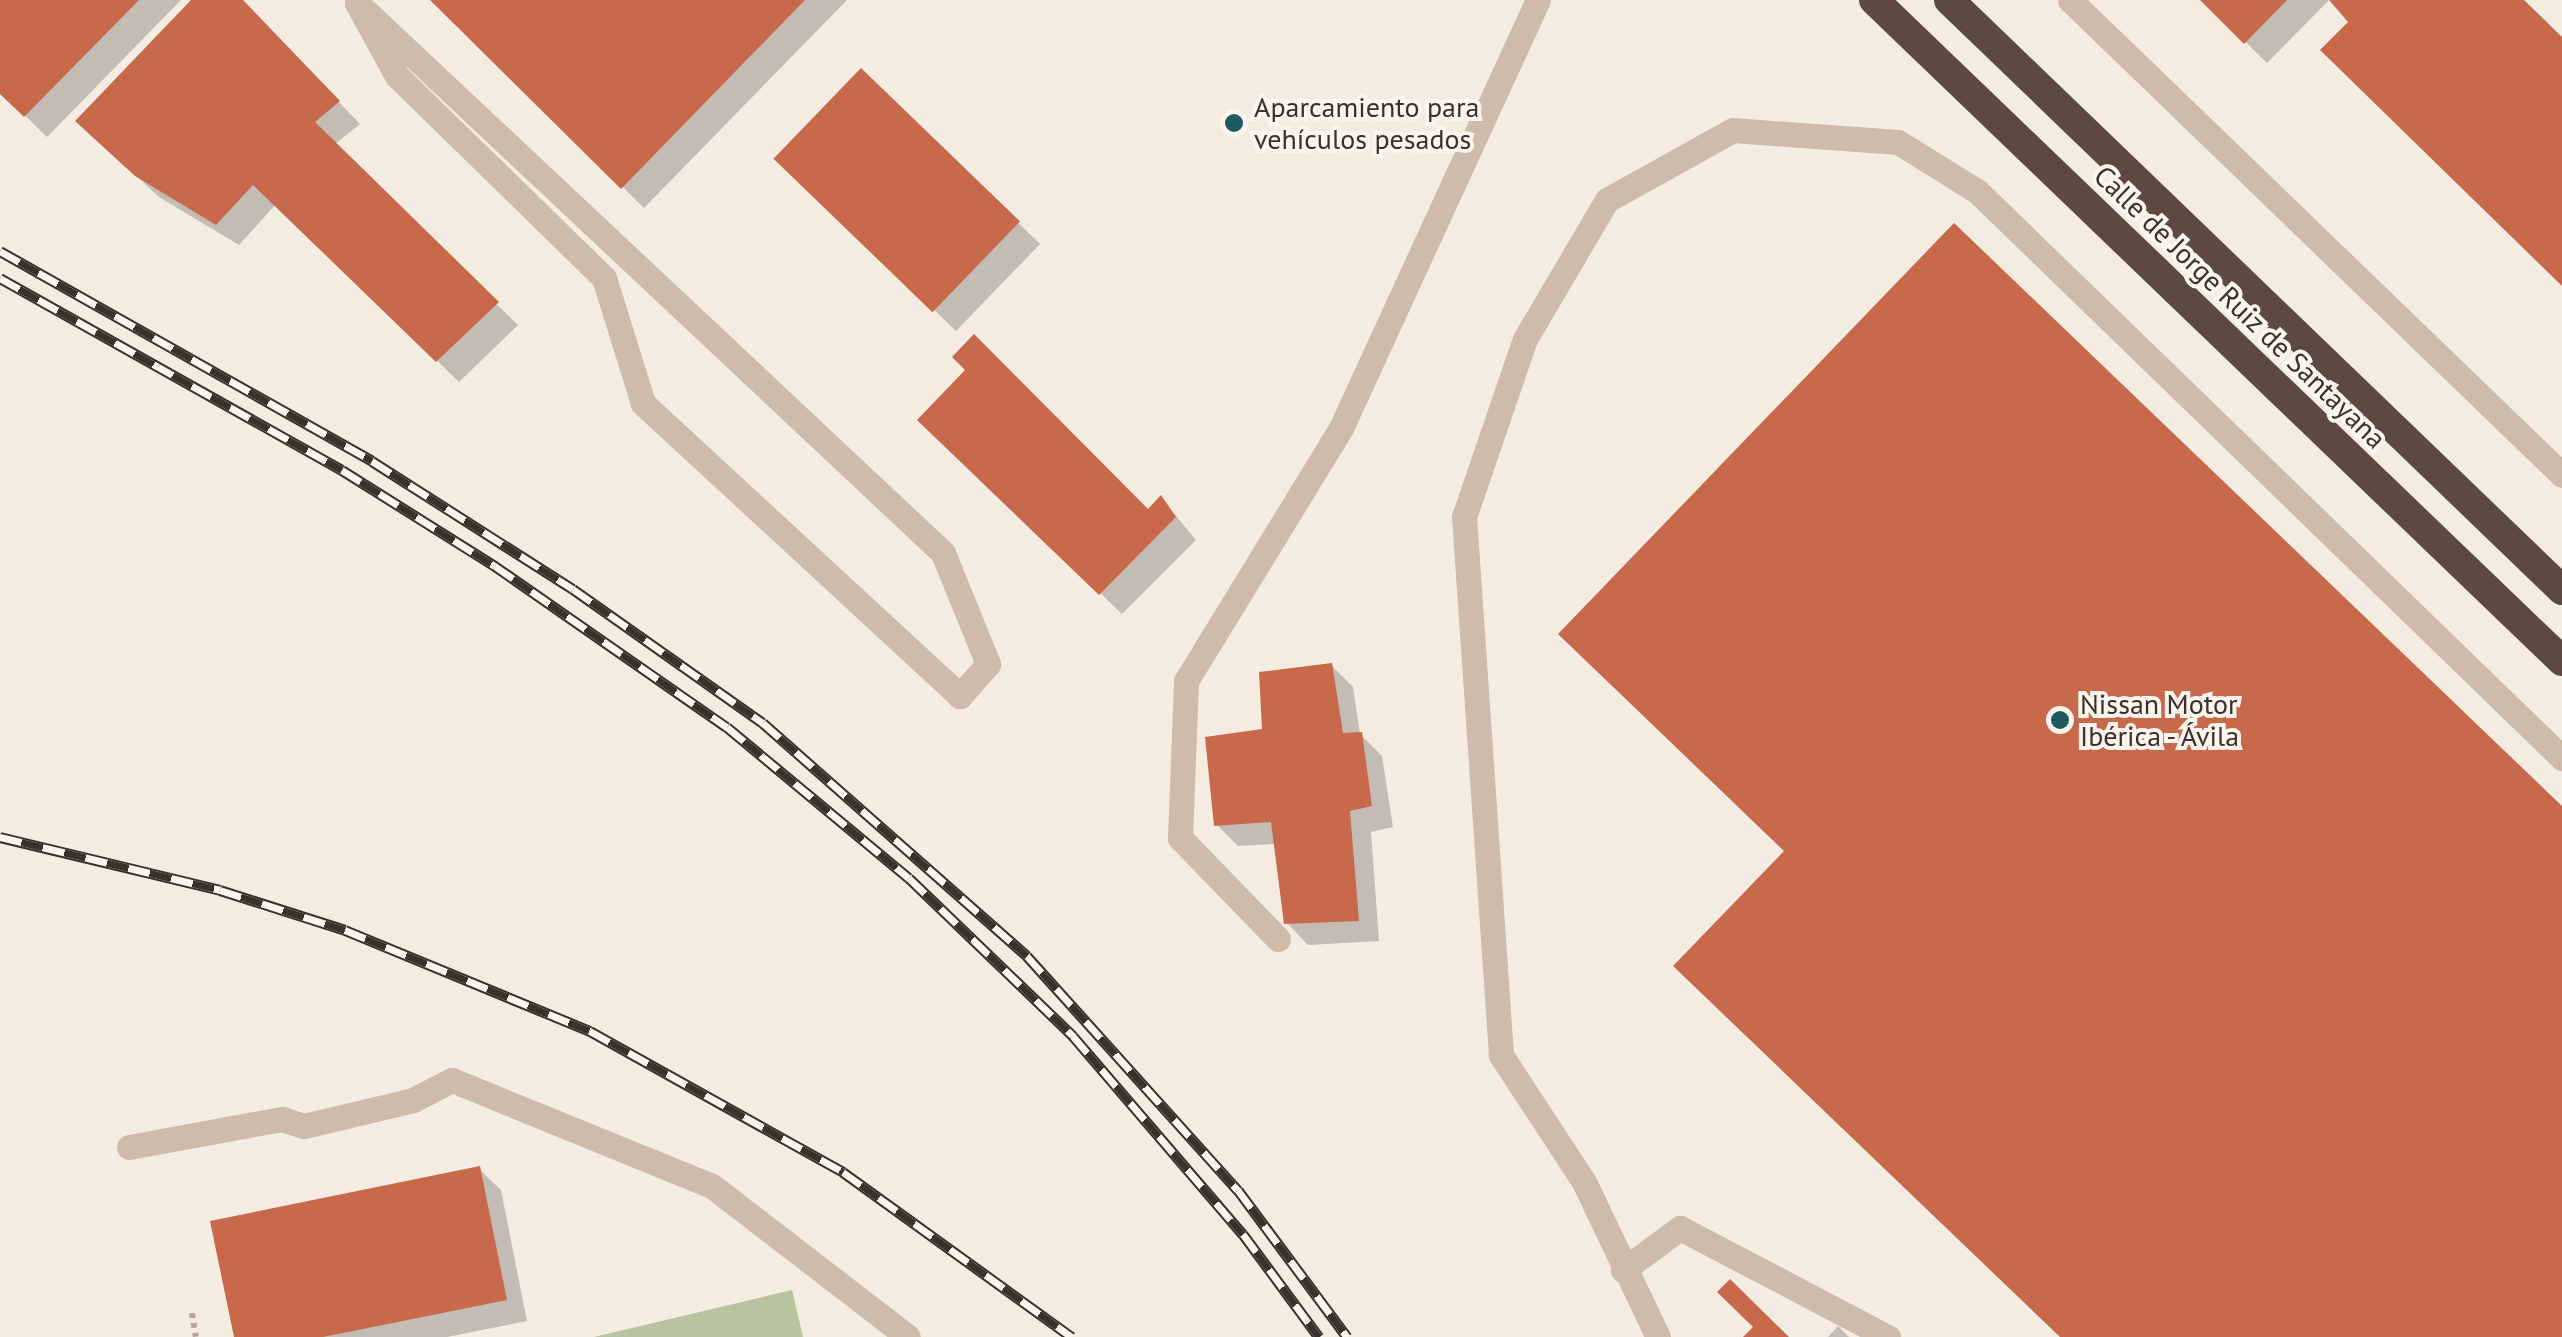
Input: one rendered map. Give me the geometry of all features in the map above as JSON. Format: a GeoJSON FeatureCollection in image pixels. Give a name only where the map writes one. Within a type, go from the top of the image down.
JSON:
{"type":"FeatureCollection","features":[{"type":"Feature","properties":{"kind":"highway","name":"Calle de Jorge Ruiz de Santayana"},"geometry":{"type":"LineString","coordinates":[[1874,0],[2562,662]]}},
{"type":"Feature","properties":{"kind":"highway","name":"Calle de Jorge Ruiz de Santayana"},"geometry":{"type":"LineString","coordinates":[[1948,0],[2562,590]]}},
{"type":"Feature","properties":{"kind":"street"},"geometry":{"type":"LineString","coordinates":[[1278,939],[1180,838],[1186,681],[1341,428],[1538,0]]}},
{"type":"Feature","properties":{"kind":"street"},"geometry":{"type":"LineString","coordinates":[[2070,0],[2562,475]]}},
{"type":"Feature","properties":{"kind":"street"},"geometry":{"type":"LineString","coordinates":[[356,1],[943,553],[988,664],[960,696],[643,404],[604,278],[397,76],[356,1]]}},
{"type":"Feature","properties":{"kind":"street"},"geometry":{"type":"LineString","coordinates":[[1658,1337],[1622,1270],[1584,1182],[1501,1055],[1464,518],[1525,340],[1607,200],[1732,130],[1898,142],[1977,191],[2562,758]]}},
{"type":"Feature","properties":{"kind":"street"},"geometry":{"type":"LineString","coordinates":[[129,1147],[282,1118],[304,1126],[413,1100],[452,1080],[712,1186],[908,1337]]}},
{"type":"Feature","properties":{"kind":"street"},"geometry":{"type":"LineString","coordinates":[[1622,1270],[1680,1228],[1888,1337]]}},
{"type":"Feature","properties":{"kind":"path"},"geometry":{"type":"LineString","coordinates":[[192,1314],[196,1337]]}},
{"type":"Feature","properties":{"kind":"green space"},"geometry":{"type":"Polygon","coordinates":[[[792,1290],[803,1337],[594,1337],[792,1290]]]}},
{"type":"Feature","properties":{"kind":"building"},"geometry":{"type":"Polygon","coordinates":[[[0,0],[139,0],[24,117],[0,94],[0,0]]]}},
{"type":"Feature","properties":{"kind":"building"},"geometry":{"type":"Polygon","coordinates":[[[191,0],[243,0],[340,101],[315,122],[499,302],[436,362],[253,185],[216,225],[135,176],[75,121],[191,0]]]}},
{"type":"Feature","properties":{"kind":"building"},"geometry":{"type":"Polygon","coordinates":[[[430,0],[805,0],[621,189],[430,0]]]}},
{"type":"Feature","properties":{"kind":"building"},"geometry":{"type":"Polygon","coordinates":[[[2200,0],[2287,0],[2244,44],[2200,0]]]}},
{"type":"Feature","properties":{"kind":"building"},"geometry":{"type":"Polygon","coordinates":[[[2329,0],[2524,0],[2562,37],[2562,286],[2320,50],[2348,22],[2329,0]]]}},
{"type":"Feature","properties":{"kind":"building"},"geometry":{"type":"Polygon","coordinates":[[[861,68],[1020,222],[932,312],[773,159],[861,68]]]}},
{"type":"Feature","properties":{"kind":"building","name":"Nissan Motor Ibérica - Ávila"},"geometry":{"type":"Polygon","coordinates":[[[1954,223],[2562,806],[2562,1337],[2060,1337],[1673,966],[1784,851],[1558,634],[1954,223]]]}},
{"type":"Feature","properties":{"kind":"building"},"geometry":{"type":"Polygon","coordinates":[[[974,334],[1148,509],[1161,495],[1176,517],[1099,595],[917,420],[965,370],[952,357],[974,334]]]}},
{"type":"Feature","properties":{"kind":"building"},"geometry":{"type":"Polygon","coordinates":[[[1332,663],[1343,733],[1362,732],[1372,806],[1350,811],[1359,921],[1284,924],[1271,822],[1214,826],[1205,737],[1262,729],[1259,672],[1332,663]]]}},
{"type":"Feature","properties":{"kind":"building"},"geometry":{"type":"Polygon","coordinates":[[[480,1166],[507,1300],[323,1337],[234,1337],[210,1221],[480,1166]]]}},
{"type":"Feature","properties":{"kind":"building"},"geometry":{"type":"Polygon","coordinates":[[[1730,1279],[1789,1337],[1743,1337],[1753,1327],[1717,1292],[1730,1279]]]}},
{"type":"Feature","properties":{"kind":"railway"},"geometry":{"type":"LineString","coordinates":[[0,251],[372,461],[573,589],[763,723],[1027,956],[1238,1190],[1347,1337]]}},
{"type":"Feature","properties":{"kind":"railway"},"geometry":{"type":"LineString","coordinates":[[0,278],[342,470],[495,566],[727,727],[909,878],[1073,1036],[1243,1234],[1319,1337]]}},
{"type":"Feature","properties":{"kind":"railway"},"geometry":{"type":"LineString","coordinates":[[0,837],[220,890],[345,930],[590,1031],[843,1172],[1072,1337]]}},
{"type":"Feature","properties":{"kind":"place","name":"Aparcamiento para vehículos pesados"},"geometry":{"type":"Point","coordinates":[1234,123]}},
{"type":"Feature","properties":{"kind":"place","name":"Nissan Motor Ibérica - Ávila"},"geometry":{"type":"Point","coordinates":[2060,720]}}]}
